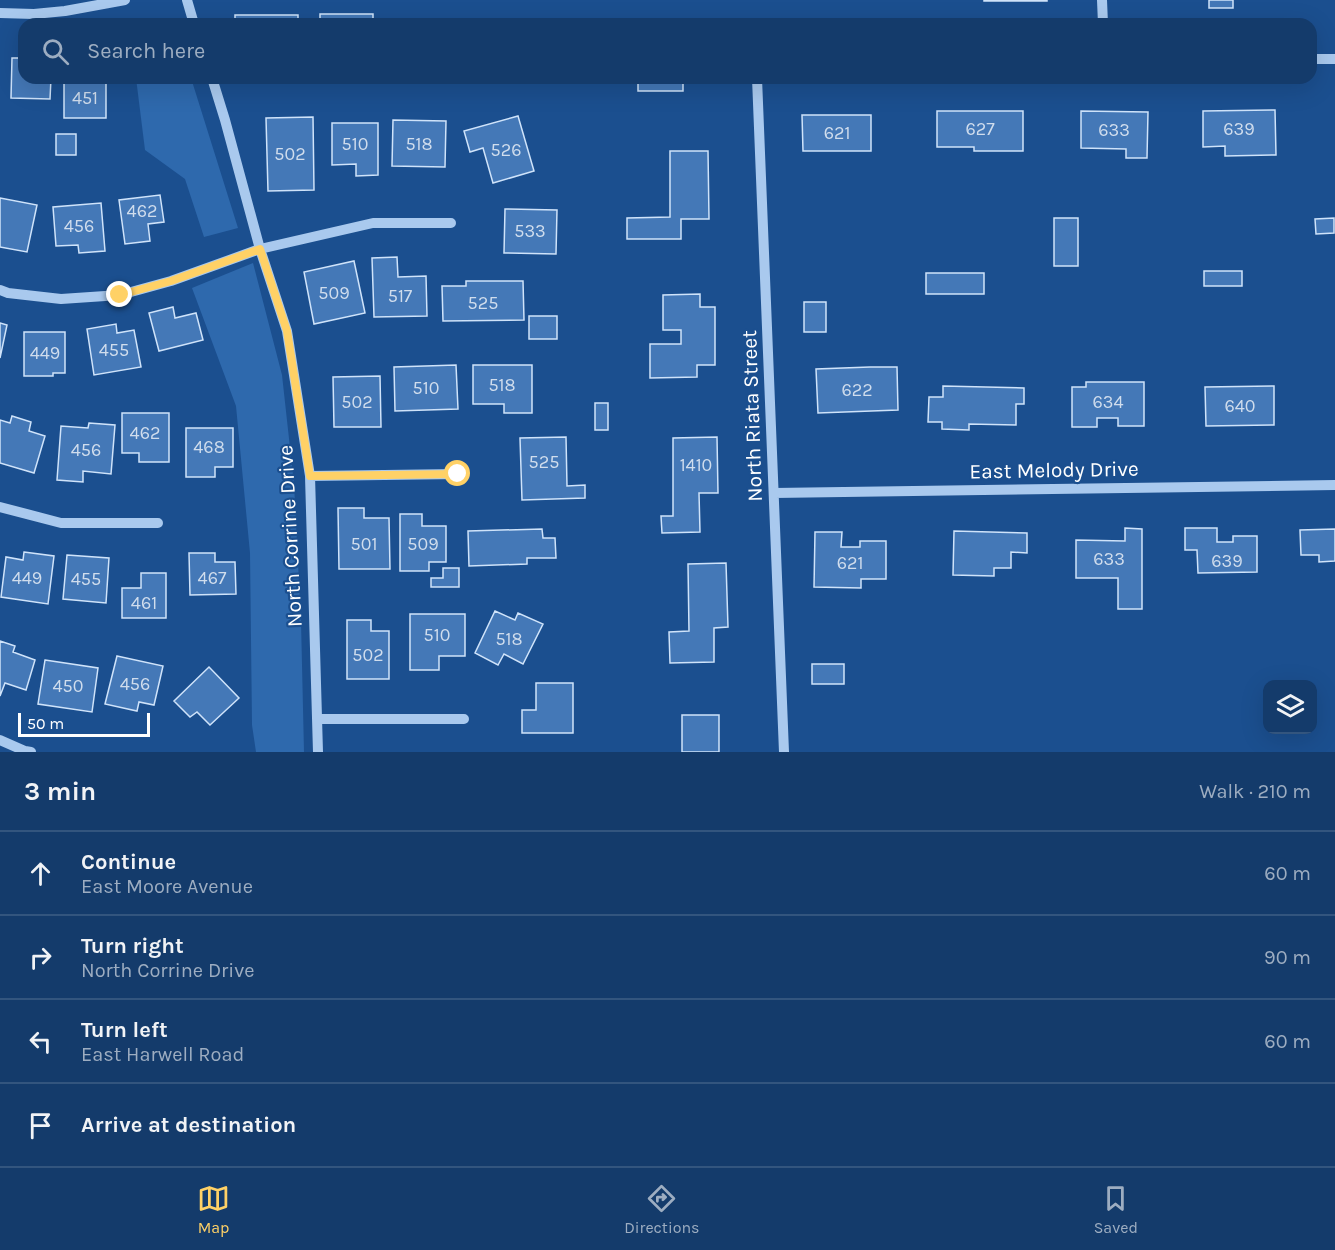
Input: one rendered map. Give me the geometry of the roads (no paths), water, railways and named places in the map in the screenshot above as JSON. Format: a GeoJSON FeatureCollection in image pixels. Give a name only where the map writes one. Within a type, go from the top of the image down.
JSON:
{"type":"FeatureCollection","features":[{"type":"Feature","properties":{"kind":"street"},"geometry":{"type":"LineString","coordinates":[[0,12],[34,14],[125,0]]}},
{"type":"Feature","properties":{"kind":"street"},"geometry":{"type":"LineString","coordinates":[[187,0],[193,18]]}},
{"type":"Feature","properties":{"kind":"street"},"geometry":{"type":"LineString","coordinates":[[1102,0],[1103,18]]}},
{"type":"Feature","properties":{"kind":"street"},"geometry":{"type":"LineString","coordinates":[[1317,59],[1335,59]]}},
{"type":"Feature","properties":{"kind":"street","name":"North Corrine Drive"},"geometry":{"type":"LineString","coordinates":[[214,84],[260,249],[287,331],[310,476],[318,752]]}},
{"type":"Feature","properties":{"kind":"street","name":"North Riata Street"},"geometry":{"type":"LineString","coordinates":[[757,84],[784,752]]}},
{"type":"Feature","properties":{"kind":"street"},"geometry":{"type":"LineString","coordinates":[[0,290],[8,293],[61,299],[120,295],[171,281],[260,249],[372,224],[451,224]]}},
{"type":"Feature","properties":{"kind":"street"},"geometry":{"type":"LineString","coordinates":[[310,476],[458,474]]}},
{"type":"Feature","properties":{"kind":"street","name":"East Melody Drive"},"geometry":{"type":"LineString","coordinates":[[774,493],[1335,485]]}},
{"type":"Feature","properties":{"kind":"street"},"geometry":{"type":"LineString","coordinates":[[0,507],[61,523],[158,523]]}},
{"type":"Feature","properties":{"kind":"street"},"geometry":{"type":"LineString","coordinates":[[317,719],[464,719]]}},
{"type":"Feature","properties":{"kind":"street"},"geometry":{"type":"LineString","coordinates":[[0,740],[27,752]]}}]}
